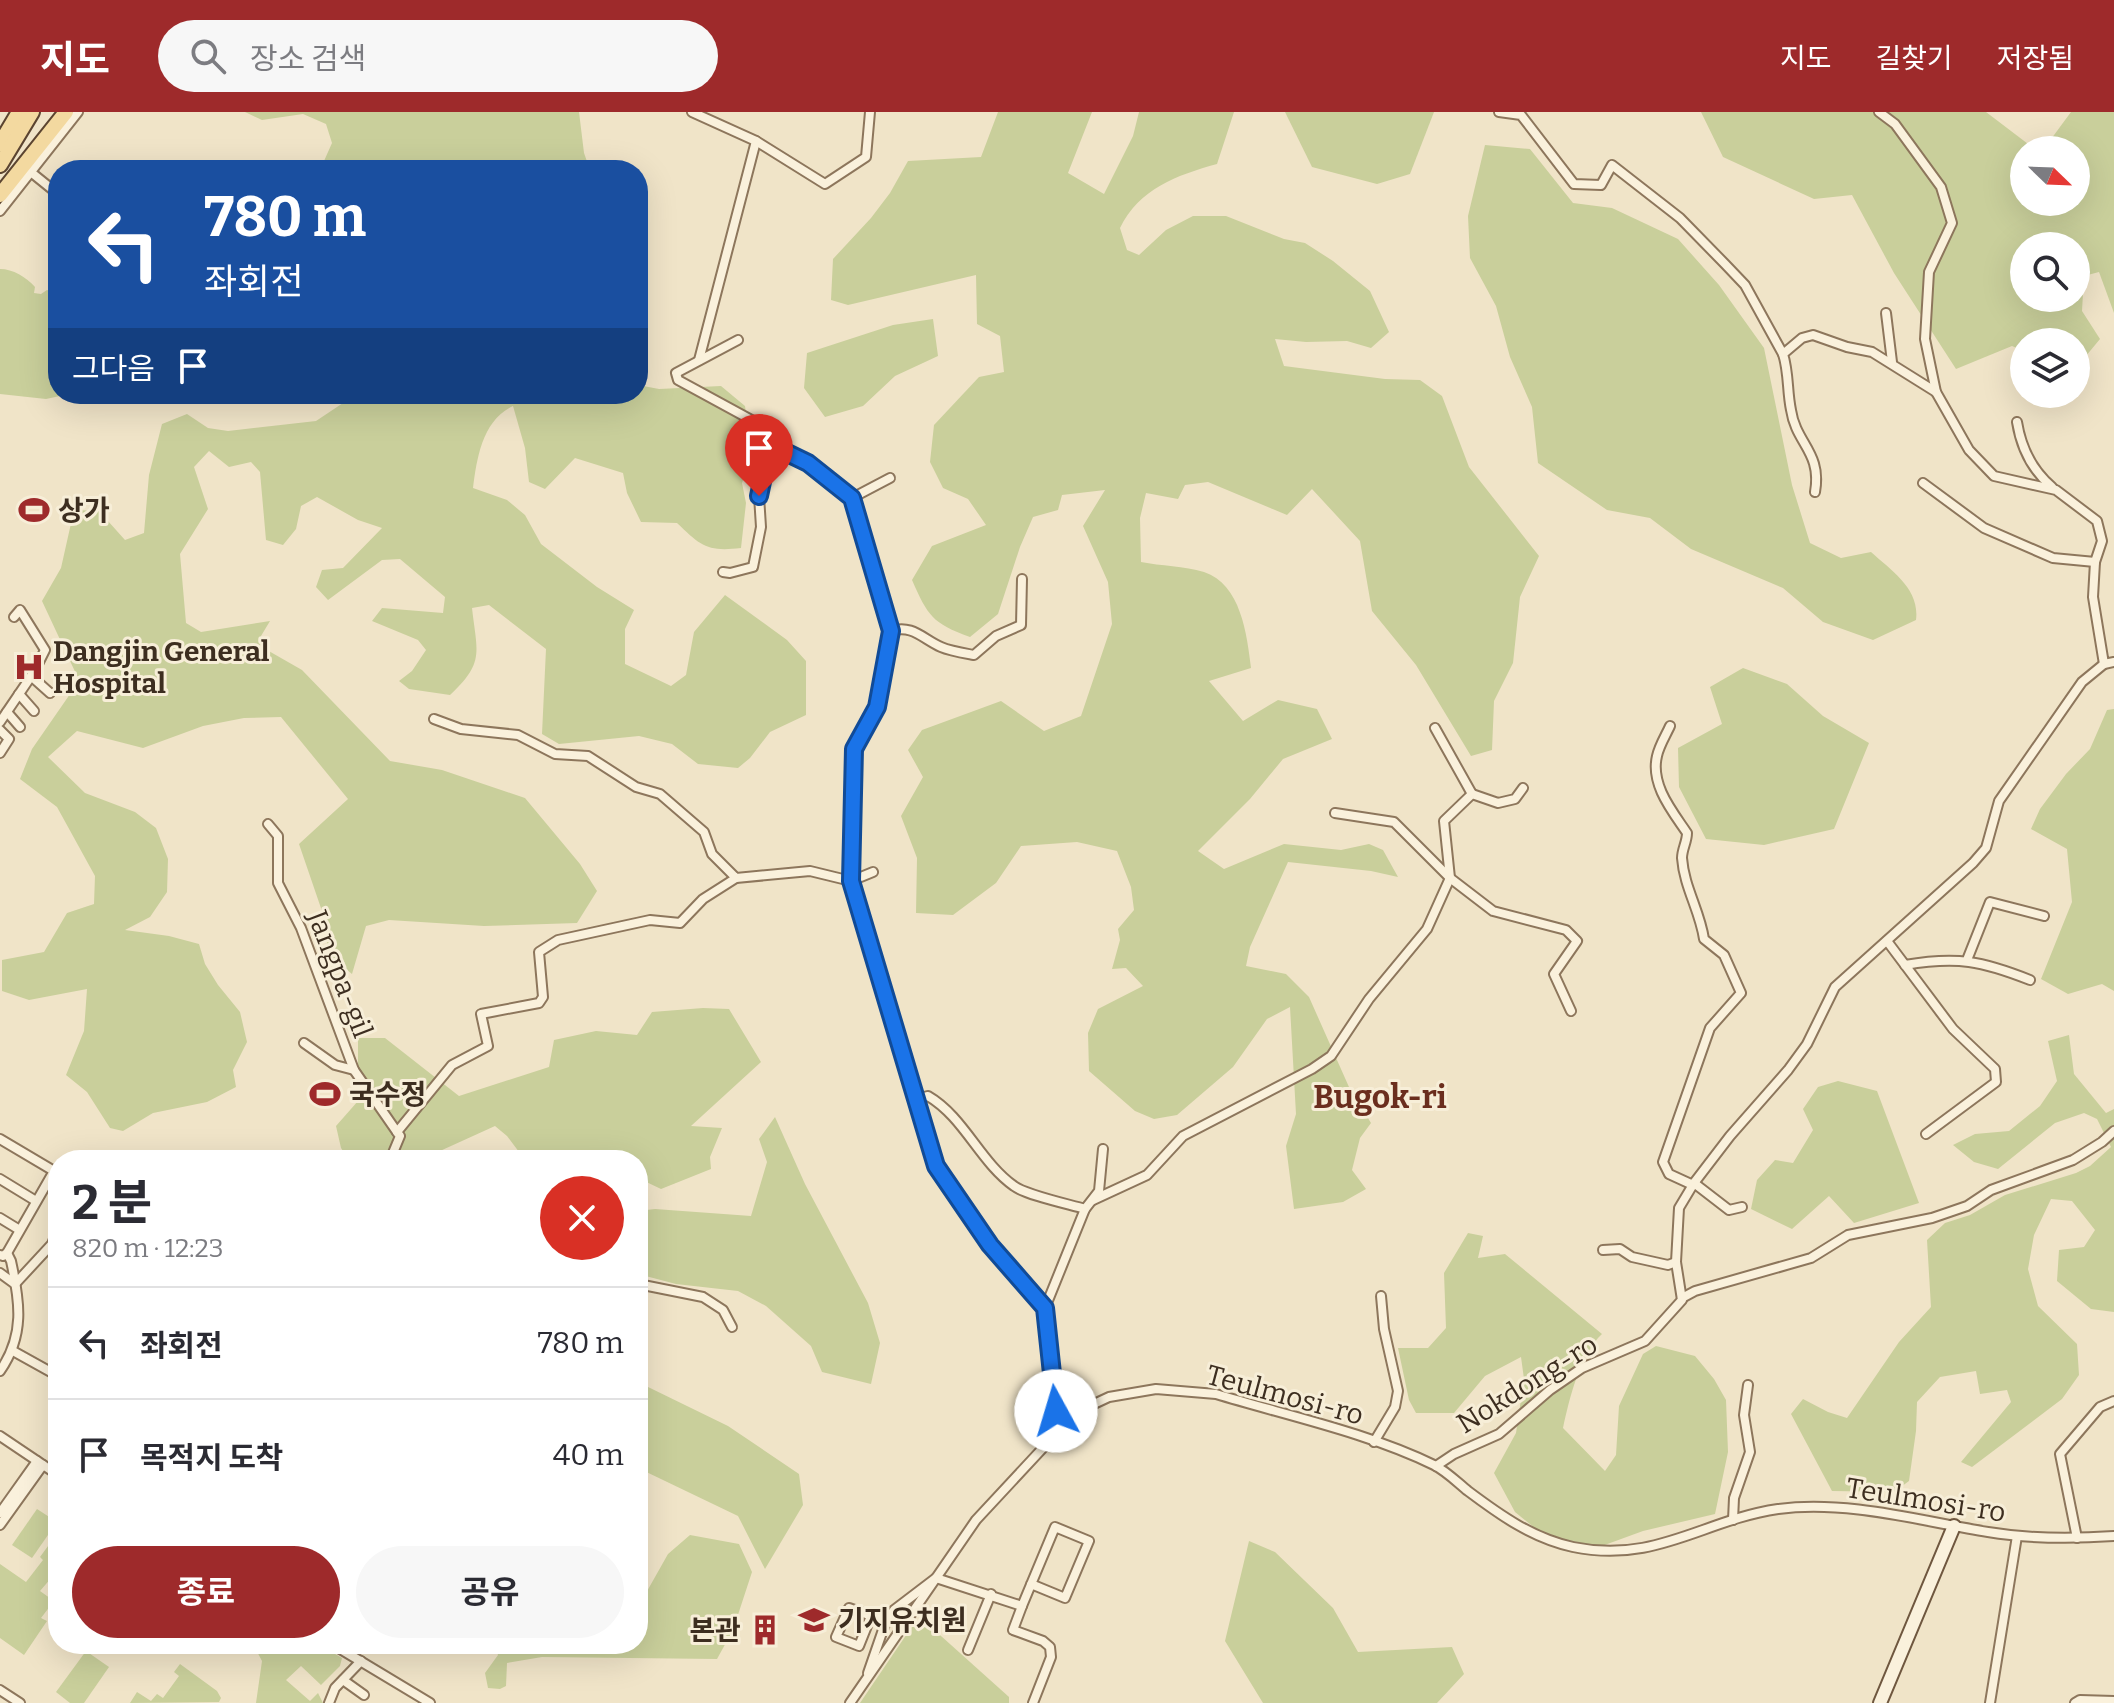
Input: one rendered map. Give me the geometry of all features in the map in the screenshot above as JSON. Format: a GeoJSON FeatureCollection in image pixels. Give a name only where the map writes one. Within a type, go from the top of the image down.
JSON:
{"type":"FeatureCollection","features":[{"type":"Feature","properties":{"kind":"main road"},"geometry":{"type":"LineString","coordinates":[[0,144],[19,112]]}},
{"type":"Feature","properties":{"kind":"main road"},"geometry":{"type":"LineString","coordinates":[[0,165],[32,112]]}},
{"type":"Feature","properties":{"kind":"main road"},"geometry":{"type":"LineString","coordinates":[[0,195],[66,112]]}},
{"type":"Feature","properties":{"kind":"street"},"geometry":{"type":"LineString","coordinates":[[0,211],[78,112]]}},
{"type":"Feature","properties":{"kind":"street"},"geometry":{"type":"LineString","coordinates":[[692,112],[756,141],[825,184],[866,157],[870,112]]}},
{"type":"Feature","properties":{"kind":"street"},"geometry":{"type":"LineString","coordinates":[[1499,112],[1521,115],[1574,184],[1601,185],[1612,165],[1680,218],[1745,285],[1783,354],[1789,374],[1791,410],[1797,430],[1813,455],[1817,478],[1815,492]]}},
{"type":"Feature","properties":{"kind":"street"},"geometry":{"type":"LineString","coordinates":[[1879,112],[1895,124],[1941,187],[1952,223],[1929,272],[1925,339],[1936,392],[1969,450],[1994,476],[2056,490]]}},
{"type":"Feature","properties":{"kind":"street"},"geometry":{"type":"LineString","coordinates":[[699,360],[756,141]]}},
{"type":"Feature","properties":{"kind":"street"},"geometry":{"type":"LineString","coordinates":[[32,173],[48,186]]}},
{"type":"Feature","properties":{"kind":"street"},"geometry":{"type":"LineString","coordinates":[[1886,313],[1892,362]]}},
{"type":"Feature","properties":{"kind":"street"},"geometry":{"type":"LineString","coordinates":[[1783,354],[1802,338],[1813,335],[1872,352],[1936,392]]}},
{"type":"Feature","properties":{"kind":"street"},"geometry":{"type":"LineString","coordinates":[[738,340],[676,373],[678,380],[757,423],[777,448],[808,463],[852,498],[891,631],[877,707],[854,749],[851,881],[936,1166],[990,1245],[1045,1308]]}},
{"type":"Feature","properties":{"kind":"street"},"geometry":{"type":"LineString","coordinates":[[2017,422],[2028,457],[2046,482],[2097,521],[2102,541],[2095,562],[2093,597],[2104,664]]}},
{"type":"Feature","properties":{"kind":"street"},"geometry":{"type":"LineString","coordinates":[[723,572],[753,567],[761,527],[759,496],[766,463],[777,448]]}},
{"type":"Feature","properties":{"kind":"street"},"geometry":{"type":"LineString","coordinates":[[852,498],[890,478]]}},
{"type":"Feature","properties":{"kind":"street"},"geometry":{"type":"LineString","coordinates":[[1923,483],[1984,528],[2053,558],[2095,562]]}},
{"type":"Feature","properties":{"kind":"street"},"geometry":{"type":"LineString","coordinates":[[891,631],[914,631],[942,648],[974,655],[996,636],[1021,625],[1022,579]]}},
{"type":"Feature","properties":{"kind":"street"},"geometry":{"type":"LineString","coordinates":[[0,722],[45,650],[20,610],[14,617]]}},
{"type":"Feature","properties":{"kind":"street"},"geometry":{"type":"LineString","coordinates":[[2114,662],[2104,664],[2082,682],[1999,801],[1986,848],[1835,987],[1807,1044],[1694,1184],[1679,1208],[1676,1262],[1682,1298],[1695,1291],[1811,1258],[1848,1235],[1932,1218],[1967,1206],[1991,1190],[2073,1160],[2114,1131]]}},
{"type":"Feature","properties":{"kind":"street"},"geometry":{"type":"LineString","coordinates":[[31,676],[50,693]]}},
{"type":"Feature","properties":{"kind":"street"},"geometry":{"type":"LineString","coordinates":[[19,694],[34,711]]}},
{"type":"Feature","properties":{"kind":"street"},"geometry":{"type":"LineString","coordinates":[[7,712],[20,727]]}},
{"type":"Feature","properties":{"kind":"street"},"geometry":{"type":"LineString","coordinates":[[434,719],[461,729],[518,735],[555,754],[588,756],[636,787],[660,794],[704,832],[712,854],[736,878]]}},
{"type":"Feature","properties":{"kind":"street"},"geometry":{"type":"LineString","coordinates":[[1670,726],[1657,756],[1658,780],[1669,810],[1687,833],[1682,856],[1685,875],[1691,900],[1702,923],[1704,939],[1724,955],[1741,993],[1710,1028],[1663,1162],[1669,1174],[1694,1184],[1729,1210],[1742,1207]]}},
{"type":"Feature","properties":{"kind":"street"},"geometry":{"type":"LineString","coordinates":[[1435,728],[1472,794],[1498,803],[1515,799],[1523,788]]}},
{"type":"Feature","properties":{"kind":"street"},"geometry":{"type":"LineString","coordinates":[[0,730],[9,739],[0,753]]}},
{"type":"Feature","properties":{"kind":"street"},"geometry":{"type":"LineString","coordinates":[[1093,1200],[1147,1175],[1183,1136],[1312,1069],[1331,1056],[1369,999],[1427,929],[1450,878],[1444,821],[1472,794]]}},
{"type":"Feature","properties":{"kind":"street"},"geometry":{"type":"LineString","coordinates":[[1335,813],[1394,822],[1450,878],[1493,911],[1566,930],[1577,941],[1554,974],[1571,1011]]}},
{"type":"Feature","properties":{"kind":"street","name":"Jangpa-gil"},"geometry":{"type":"LineString","coordinates":[[268,824],[278,836],[278,883],[301,928],[354,1070],[397,1132]]}},
{"type":"Feature","properties":{"kind":"street"},"geometry":{"type":"LineString","coordinates":[[396,1150],[400,1136],[397,1132],[452,1065],[488,1046],[481,1014],[539,1003],[543,997],[539,952],[558,940],[650,920],[680,923],[703,899],[736,878],[810,871],[851,881],[873,872]]}},
{"type":"Feature","properties":{"kind":"street"},"geometry":{"type":"LineString","coordinates":[[1967,960],[1990,902],[2044,916]]}},
{"type":"Feature","properties":{"kind":"street"},"geometry":{"type":"LineString","coordinates":[[1887,941],[1953,1029],[1995,1069],[1996,1082],[1926,1134]]}},
{"type":"Feature","properties":{"kind":"street"},"geometry":{"type":"LineString","coordinates":[[1905,965],[1967,960],[1991,965],[2030,980]]}},
{"type":"Feature","properties":{"kind":"street"},"geometry":{"type":"LineString","coordinates":[[304,1043],[335,1065],[354,1070]]}},
{"type":"Feature","properties":{"kind":"street"},"geometry":{"type":"LineString","coordinates":[[916,1099],[928,1096],[944,1105],[972,1142],[1015,1188],[1085,1209]]}},
{"type":"Feature","properties":{"kind":"street"},"geometry":{"type":"LineString","coordinates":[[0,1139],[48,1167]]}},
{"type":"Feature","properties":{"kind":"street"},"geometry":{"type":"LineString","coordinates":[[1064,1429],[1056,1411],[1045,1308],[1085,1209],[1099,1191],[1103,1149]]}},
{"type":"Feature","properties":{"kind":"street"},"geometry":{"type":"LineString","coordinates":[[0,1179],[36,1201]]}},
{"type":"Feature","properties":{"kind":"street"},"geometry":{"type":"LineString","coordinates":[[0,1371],[13,1351],[18,1328],[15,1284],[4,1254],[48,1181]]}},
{"type":"Feature","properties":{"kind":"street"},"geometry":{"type":"LineString","coordinates":[[0,1218],[18,1229]]}},
{"type":"Feature","properties":{"kind":"street"},"geometry":{"type":"LineString","coordinates":[[15,1284],[48,1248]]}},
{"type":"Feature","properties":{"kind":"street"},"geometry":{"type":"LineString","coordinates":[[1603,1250],[1620,1249],[1632,1257],[1668,1265],[1676,1262]]}},
{"type":"Feature","properties":{"kind":"street"},"geometry":{"type":"LineString","coordinates":[[0,1273],[15,1284]]}},
{"type":"Feature","properties":{"kind":"street"},"geometry":{"type":"LineString","coordinates":[[648,1286],[703,1297],[723,1310],[732,1327]]}},
{"type":"Feature","properties":{"kind":"street","name":"Teulmosi-ro"},"geometry":{"type":"LineString","coordinates":[[1374,1442],[1395,1407],[1398,1391],[1384,1329],[1381,1296]]}},
{"type":"Feature","properties":{"kind":"street","name":"Nokdong-ro"},"geometry":{"type":"LineString","coordinates":[[1436,1466],[1454,1454],[1499,1434],[1550,1390],[1582,1368],[1645,1341],[1682,1298]]}},
{"type":"Feature","properties":{"kind":"street"},"geometry":{"type":"LineString","coordinates":[[13,1351],[48,1370]]}},
{"type":"Feature","properties":{"kind":"street"},"geometry":{"type":"LineString","coordinates":[[1733,1520],[1734,1498],[1750,1452],[1744,1415],[1748,1385]]}},
{"type":"Feature","properties":{"kind":"street","name":"Teulmosi-ro"},"geometry":{"type":"LineString","coordinates":[[850,1703],[976,1520],[1019,1472],[1094,1404],[1136,1391],[1216,1394],[1374,1442],[1436,1466],[1525,1531],[1570,1546],[1614,1551],[1646,1548],[1670,1543],[1733,1520],[1776,1510],[1831,1507],[2017,1536],[2114,1536]]}},
{"type":"Feature","properties":{"kind":"street"},"geometry":{"type":"LineString","coordinates":[[2077,1538],[2060,1454],[2100,1407],[2114,1401]]}},
{"type":"Feature","properties":{"kind":"street"},"geometry":{"type":"LineString","coordinates":[[0,1436],[48,1468]]}},
{"type":"Feature","properties":{"kind":"street"},"geometry":{"type":"LineString","coordinates":[[0,1513],[40,1463]]}},
{"type":"Feature","properties":{"kind":"street"},"geometry":{"type":"LineString","coordinates":[[0,1525],[40,1463]]}},
{"type":"Feature","properties":{"kind":"street"},"geometry":{"type":"LineString","coordinates":[[1880,1703],[1954,1526]]}},
{"type":"Feature","properties":{"kind":"street"},"geometry":{"type":"LineString","coordinates":[[1031,1584],[1065,1598],[1089,1541],[1055,1527],[1031,1584],[1022,1606],[1013,1630],[1043,1641],[1050,1647],[1051,1657],[1033,1703]]}},
{"type":"Feature","properties":{"kind":"street"},"geometry":{"type":"LineString","coordinates":[[1990,1703],[2017,1536]]}},
{"type":"Feature","properties":{"kind":"street"},"geometry":{"type":"LineString","coordinates":[[866,1683],[886,1621],[894,1610],[936,1578],[1022,1606]]}},
{"type":"Feature","properties":{"kind":"street"},"geometry":{"type":"LineString","coordinates":[[968,1650],[991,1594]]}},
{"type":"Feature","properties":{"kind":"street"},"geometry":{"type":"LineString","coordinates":[[871,1616],[859,1646],[836,1637],[849,1608],[886,1621]]}},
{"type":"Feature","properties":{"kind":"street"},"geometry":{"type":"LineString","coordinates":[[353,1654],[430,1703]]}},
{"type":"Feature","properties":{"kind":"street"},"geometry":{"type":"LineString","coordinates":[[329,1703],[335,1688],[361,1661]]}},
{"type":"Feature","properties":{"kind":"street"},"geometry":{"type":"LineString","coordinates":[[343,1680],[364,1695]]}},
{"type":"Feature","properties":{"kind":"street"},"geometry":{"type":"LineString","coordinates":[[0,1690],[20,1703]]}},
{"type":"Feature","properties":{"kind":"street"},"geometry":{"type":"LineString","coordinates":[[2075,1703],[2080,1700],[2114,1701]]}},
{"type":"Feature","properties":{"kind":"green space"},"geometry":{"type":"Polygon","coordinates":[[[245,112],[579,112],[586,160],[324,160],[332,143],[326,124],[303,114],[262,120],[245,112]]]}},
{"type":"Feature","properties":{"kind":"green space"},"geometry":{"type":"Polygon","coordinates":[[[998,112],[1092,112],[1068,173],[1104,194],[1133,136],[1139,112],[1234,112],[1217,164],[1161,186],[1148,194],[1128,215],[1120,228],[1127,250],[1139,255],[1166,230],[1193,216],[1226,216],[1284,239],[1305,243],[1333,261],[1370,291],[1389,332],[1371,348],[1347,341],[1275,339],[1284,366],[1385,379],[1420,380],[1442,396],[1469,467],[1539,556],[1520,597],[1513,663],[1494,701],[1492,750],[1471,756],[1416,665],[1372,611],[1360,541],[1312,489],[1287,515],[1208,482],[1185,485],[1178,499],[1146,493],[1140,518],[1141,562],[1196,570],[1216,578],[1226,587],[1240,612],[1251,668],[1209,681],[1243,721],[1278,700],[1317,709],[1332,739],[1283,759],[1250,799],[1198,851],[1224,869],[1284,844],[1341,850],[1369,844],[1383,850],[1398,877],[1288,862],[1250,947],[1246,966],[1286,974],[1309,997],[1349,1087],[1371,1123],[1360,1138],[1352,1170],[1366,1189],[1343,1202],[1294,1209],[1286,1146],[1296,1114],[1290,1007],[1267,1019],[1233,1067],[1177,1115],[1154,1119],[1135,1111],[1089,1071],[1088,1033],[1098,1009],[1143,986],[1126,968],[1112,969],[1120,940],[1118,929],[1134,910],[1131,887],[1117,851],[1077,842],[1021,846],[996,883],[953,915],[916,913],[917,858],[901,816],[923,777],[908,750],[922,730],[1001,701],[1044,731],[1081,716],[1112,624],[1108,582],[1083,526],[1105,490],[1062,495],[1058,510],[1033,517],[998,614],[970,637],[933,617],[912,580],[932,546],[986,525],[968,499],[943,488],[930,462],[934,425],[979,377],[1004,372],[1000,336],[977,324],[976,275],[848,305],[831,300],[833,259],[871,218],[908,161],[981,157],[998,112]]]}},
{"type":"Feature","properties":{"kind":"green space"},"geometry":{"type":"Polygon","coordinates":[[[1285,112],[1434,112],[1410,174],[1377,184],[1312,167],[1285,112]]]}},
{"type":"Feature","properties":{"kind":"green space"},"geometry":{"type":"Polygon","coordinates":[[[1701,112],[1986,112],[2018,136],[2010,136],[2010,216],[2090,216],[2090,136],[2053,136],[2071,112],[2114,112],[2114,313],[2099,272],[2090,274],[2090,232],[2010,232],[2010,312],[2083,312],[2100,339],[2090,351],[2090,328],[2010,328],[2010,347],[1956,369],[1894,273],[1852,195],[1814,199],[1723,157],[1701,112]]]}},
{"type":"Feature","properties":{"kind":"green space"},"geometry":{"type":"Polygon","coordinates":[[[1485,145],[1530,149],[1573,203],[1612,208],[1678,239],[1719,285],[1764,348],[1792,485],[1810,543],[1841,558],[1871,552],[1909,590],[1914,599],[1916,620],[1873,640],[1823,622],[1783,588],[1691,549],[1650,518],[1607,510],[1538,463],[1532,407],[1510,357],[1496,306],[1470,258],[1468,216],[1485,145]]]}},
{"type":"Feature","properties":{"kind":"green space"},"geometry":{"type":"Polygon","coordinates":[[[0,269],[23,277],[35,287],[34,293],[48,290],[48,399],[0,394],[0,269]]]}},
{"type":"Feature","properties":{"kind":"green space"},"geometry":{"type":"Polygon","coordinates":[[[933,319],[938,356],[895,376],[863,406],[825,417],[804,388],[807,353],[893,325],[933,319]]]}},
{"type":"Feature","properties":{"kind":"green space"},"geometry":{"type":"Polygon","coordinates":[[[721,386],[745,406],[752,454],[742,483],[746,503],[741,548],[705,546],[677,523],[641,522],[627,493],[623,473],[575,458],[545,489],[529,482],[525,448],[513,406],[494,421],[483,441],[473,488],[507,500],[525,515],[541,544],[597,587],[634,610],[625,629],[625,664],[671,686],[686,675],[694,632],[725,595],[787,640],[806,661],[806,715],[770,732],[738,768],[698,764],[672,744],[639,736],[559,744],[542,734],[546,649],[489,605],[472,608],[476,656],[474,665],[461,684],[450,695],[409,689],[399,681],[412,671],[426,650],[418,640],[372,621],[382,608],[443,613],[445,597],[400,559],[382,560],[328,600],[316,587],[322,570],[343,568],[382,528],[358,520],[317,497],[301,506],[296,529],[283,545],[266,540],[260,472],[251,462],[229,467],[209,451],[194,467],[208,509],[180,554],[186,623],[201,632],[270,621],[261,636],[267,650],[302,670],[390,761],[442,770],[525,798],[580,864],[597,891],[577,923],[484,926],[389,920],[366,926],[352,974],[329,955],[323,914],[299,844],[348,799],[281,717],[244,718],[203,726],[143,748],[77,731],[48,757],[85,793],[135,812],[156,828],[168,859],[167,892],[150,917],[125,930],[199,944],[205,964],[240,1012],[247,1042],[233,1070],[236,1087],[207,1102],[153,1113],[123,1131],[110,1128],[87,1092],[66,1075],[84,1031],[87,989],[29,1000],[2,991],[2,960],[44,952],[67,913],[94,904],[95,876],[57,807],[20,779],[32,749],[78,678],[42,601],[61,568],[74,510],[99,511],[125,540],[144,533],[149,475],[162,424],[187,414],[208,428],[228,431],[316,421],[342,404],[648,404],[648,387],[721,386]]]}},
{"type":"Feature","properties":{"kind":"green space"},"geometry":{"type":"Polygon","coordinates":[[[1743,668],[1787,684],[1823,716],[1869,743],[1834,829],[1764,845],[1706,839],[1679,787],[1678,748],[1722,724],[1710,687],[1743,668]]]}},
{"type":"Feature","properties":{"kind":"green space"},"geometry":{"type":"Polygon","coordinates":[[[2114,709],[2114,991],[2102,984],[2068,994],[2041,979],[2072,902],[2067,849],[2031,829],[2040,809],[2066,774],[2090,749],[2107,710],[2114,709]]]}},
{"type":"Feature","properties":{"kind":"green space"},"geometry":{"type":"Polygon","coordinates":[[[729,1009],[761,1062],[691,1126],[722,1128],[710,1157],[711,1169],[661,1189],[648,1183],[648,1150],[518,1150],[495,1126],[442,1150],[341,1148],[336,1126],[358,1101],[358,1038],[385,1038],[459,1096],[549,1067],[554,1040],[596,1031],[637,1035],[652,1012],[729,1009]]]}},
{"type":"Feature","properties":{"kind":"green space"},"geometry":{"type":"Polygon","coordinates":[[[2069,1035],[2074,1074],[2106,1113],[2114,1109],[2114,1312],[2091,1309],[2057,1281],[2059,1250],[2084,1247],[2095,1230],[2072,1201],[2051,1199],[2034,1235],[2028,1269],[2038,1306],[2077,1344],[2079,1375],[2062,1399],[1972,1467],[1961,1462],[2011,1402],[2007,1390],[1980,1394],[1976,1371],[1940,1377],[1917,1402],[1909,1481],[1894,1492],[1832,1491],[1791,1414],[1803,1399],[1847,1418],[1899,1342],[1931,1307],[1927,1240],[1945,1223],[1970,1215],[2005,1195],[2090,1166],[2111,1147],[2097,1119],[2084,1113],[2055,1123],[1998,1169],[1974,1162],[1953,1145],[1975,1134],[2009,1131],[2040,1106],[2057,1081],[2048,1041],[2069,1035]]]}},
{"type":"Feature","properties":{"kind":"green space"},"geometry":{"type":"Polygon","coordinates":[[[1838,1081],[1877,1091],[1919,1203],[1854,1223],[1829,1196],[1792,1229],[1751,1209],[1757,1180],[1775,1160],[1793,1163],[1813,1130],[1803,1109],[1818,1087],[1838,1081]]]}},
{"type":"Feature","properties":{"kind":"green space"},"geometry":{"type":"Polygon","coordinates":[[[775,1117],[805,1184],[868,1303],[880,1343],[871,1384],[822,1372],[811,1346],[766,1306],[738,1291],[676,1284],[648,1277],[648,1210],[751,1216],[767,1162],[759,1139],[775,1117]]]}},
{"type":"Feature","properties":{"kind":"green space"},"geometry":{"type":"Polygon","coordinates":[[[1468,1233],[1483,1236],[1478,1258],[1505,1254],[1602,1334],[1582,1365],[1563,1428],[1605,1471],[1616,1455],[1619,1406],[1643,1354],[1656,1346],[1695,1356],[1726,1400],[1728,1452],[1715,1514],[1643,1531],[1580,1554],[1562,1550],[1515,1512],[1494,1473],[1516,1433],[1524,1379],[1521,1357],[1485,1376],[1454,1413],[1416,1413],[1409,1400],[1398,1348],[1428,1348],[1446,1328],[1444,1273],[1468,1233]]]}},
{"type":"Feature","properties":{"kind":"green space"},"geometry":{"type":"Polygon","coordinates":[[[648,1387],[728,1426],[799,1474],[803,1505],[765,1569],[738,1516],[648,1473],[648,1387]]]}},
{"type":"Feature","properties":{"kind":"green space"},"geometry":{"type":"Polygon","coordinates":[[[37,1509],[48,1516],[48,1535],[32,1558],[12,1545],[37,1509]]]}},
{"type":"Feature","properties":{"kind":"green space"},"geometry":{"type":"Polygon","coordinates":[[[690,1535],[739,1544],[752,1572],[733,1630],[717,1659],[542,1657],[507,1663],[506,1686],[488,1688],[485,1673],[498,1654],[648,1654],[648,1589],[668,1554],[690,1535]]]}},
{"type":"Feature","properties":{"kind":"green space"},"geometry":{"type":"Polygon","coordinates":[[[1249,1541],[1275,1552],[1333,1608],[1358,1652],[1452,1647],[1464,1674],[1437,1703],[1263,1703],[1225,1641],[1249,1541]]]}},
{"type":"Feature","properties":{"kind":"green space"},"geometry":{"type":"Polygon","coordinates":[[[48,1546],[48,1582],[40,1591],[48,1597],[48,1609],[41,1618],[47,1621],[24,1655],[0,1638],[0,1564],[26,1582],[43,1560],[40,1557],[48,1546]]]}},
{"type":"Feature","properties":{"kind":"green space"},"geometry":{"type":"Polygon","coordinates":[[[915,1622],[931,1627],[1009,1697],[1009,1703],[860,1703],[915,1622]]]}},
{"type":"Feature","properties":{"kind":"green space"},"geometry":{"type":"Polygon","coordinates":[[[84,1654],[90,1654],[109,1667],[84,1703],[70,1703],[56,1692],[84,1654]]]}},
{"type":"Feature","properties":{"kind":"green space"},"geometry":{"type":"Polygon","coordinates":[[[258,1654],[335,1654],[342,1658],[340,1666],[321,1685],[301,1666],[286,1680],[310,1701],[318,1693],[323,1703],[256,1703],[262,1661],[258,1654]]]}},
{"type":"Feature","properties":{"kind":"green space"},"geometry":{"type":"Polygon","coordinates":[[[180,1664],[217,1691],[221,1698],[219,1702],[130,1703],[137,1692],[151,1701],[157,1694],[163,1698],[179,1676],[174,1672],[180,1664]]]}},
{"type":"Feature","properties":{"kind":"place","name":"상가"},"geometry":{"type":"Point","coordinates":[34,510]}},
{"type":"Feature","properties":{"kind":"place","name":"Dangjin General Hospital"},"geometry":{"type":"Point","coordinates":[29,667]}},
{"type":"Feature","properties":{"kind":"place","name":"국수정"},"geometry":{"type":"Point","coordinates":[325,1094]}},
{"type":"Feature","properties":{"kind":"place","name":"기지유치원"},"geometry":{"type":"Point","coordinates":[814,1620]}},
{"type":"Feature","properties":{"kind":"place","name":"본관"},"geometry":{"type":"Point","coordinates":[765,1630]}},
{"type":"Feature","properties":{"kind":"district","name":"Bugok-ri"},"geometry":{"type":"Point","coordinates":[1380,1097]}},
{"type":"Feature","properties":{"kind":"route"},"geometry":{"type":"LineString","coordinates":[[759,496],[766,463],[777,448],[808,463],[852,498],[891,631],[877,707],[854,749],[851,881],[936,1166],[990,1245],[1045,1308],[1056,1411]]}}]}
